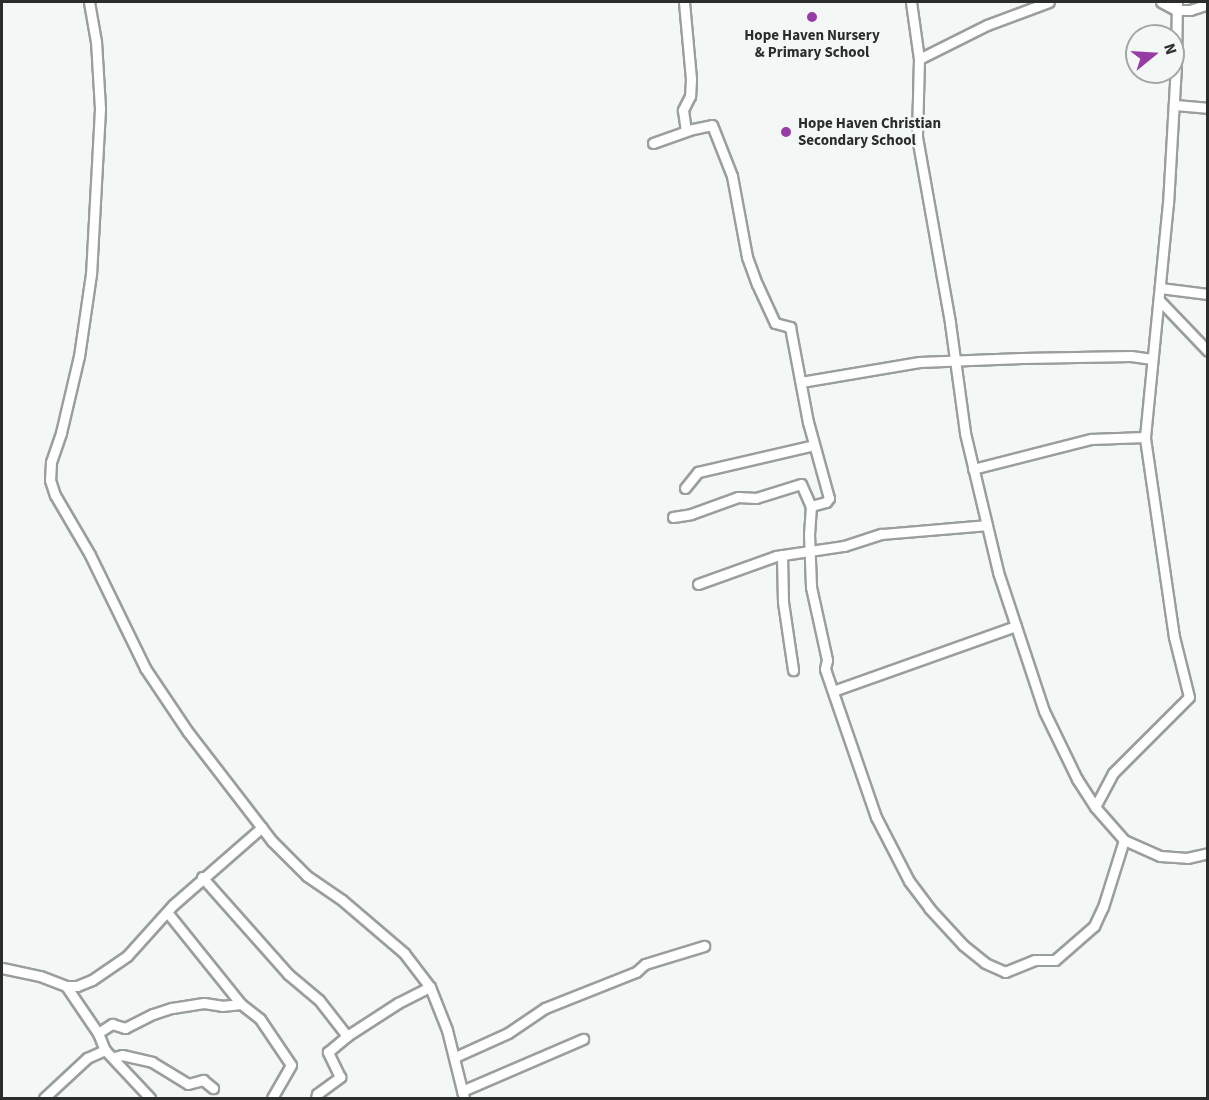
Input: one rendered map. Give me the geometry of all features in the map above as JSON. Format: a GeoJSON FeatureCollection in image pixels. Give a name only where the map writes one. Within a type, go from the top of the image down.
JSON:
{"type":"FeatureCollection","features":[{"type":"Feature","properties":{"kind":"street"},"geometry":{"type":"LineString","coordinates":[[89,2],[96,41],[100,109],[91,273],[79,356],[61,434],[51,462],[50,480],[55,495],[90,555],[145,668],[188,732],[262,827],[307,876],[342,900],[404,953],[430,987],[445,1022],[463,1095],[583,1040]]}},
{"type":"Feature","properties":{"kind":"street"},"geometry":{"type":"LineString","coordinates":[[684,2],[691,79],[690,96],[682,110],[686,132]]}},
{"type":"Feature","properties":{"kind":"street"},"geometry":{"type":"LineString","coordinates":[[911,2],[920,59],[917,137],[974,469],[987,525],[1016,626],[1053,735],[1095,807],[1124,840],[1160,856],[1187,858],[1208,854]]}},
{"type":"Feature","properties":{"kind":"street"},"geometry":{"type":"LineString","coordinates":[[920,59],[987,25],[1049,2]]}},
{"type":"Feature","properties":{"kind":"street"},"geometry":{"type":"LineString","coordinates":[[1161,2],[1190,10],[1208,4]]}},
{"type":"Feature","properties":{"kind":"street"},"geometry":{"type":"LineString","coordinates":[[1095,807],[1113,773],[1189,697],[1174,638],[1145,437],[1160,301],[1174,105],[1177,6]]}},
{"type":"Feature","properties":{"kind":"street"},"geometry":{"type":"LineString","coordinates":[[1174,105],[1208,108]]}},
{"type":"Feature","properties":{"kind":"street"},"geometry":{"type":"LineString","coordinates":[[652,142],[709,124],[717,133],[732,176],[747,257],[775,323],[790,327],[814,445],[829,498],[826,502],[811,506]]}},
{"type":"Feature","properties":{"kind":"street"},"geometry":{"type":"LineString","coordinates":[[1160,288],[1208,294]]}},
{"type":"Feature","properties":{"kind":"street"},"geometry":{"type":"LineString","coordinates":[[1160,301],[1208,351]]}},
{"type":"Feature","properties":{"kind":"street"},"geometry":{"type":"LineString","coordinates":[[801,382],[919,362],[1131,356],[1152,359]]}},
{"type":"Feature","properties":{"kind":"street"},"geometry":{"type":"LineString","coordinates":[[974,469],[1091,439],[1145,437]]}},
{"type":"Feature","properties":{"kind":"street"},"geometry":{"type":"LineString","coordinates":[[685,488],[698,472],[707,468],[814,445]]}},
{"type":"Feature","properties":{"kind":"street"},"geometry":{"type":"LineString","coordinates":[[673,517],[691,514],[738,497],[756,498],[801,484],[811,506],[808,551],[812,587],[828,660],[825,669],[876,817],[887,842],[929,908],[963,945],[985,963],[1005,972],[1035,960],[1055,960],[1072,946],[1094,926],[1103,907],[1124,840]]}},
{"type":"Feature","properties":{"kind":"street"},"geometry":{"type":"LineString","coordinates":[[698,584],[782,555],[844,546],[882,534],[987,525]]}},
{"type":"Feature","properties":{"kind":"street"},"geometry":{"type":"LineString","coordinates":[[782,555],[783,602],[793,670]]}},
{"type":"Feature","properties":{"kind":"street"},"geometry":{"type":"LineString","coordinates":[[833,691],[1016,626]]}},
{"type":"Feature","properties":{"kind":"street"},"geometry":{"type":"LineString","coordinates":[[2,968],[40,976],[66,987],[77,986],[92,980],[127,956],[202,877],[262,827]]}},
{"type":"Feature","properties":{"kind":"street"},"geometry":{"type":"LineString","coordinates":[[202,877],[288,974],[320,1000],[347,1036]]}},
{"type":"Feature","properties":{"kind":"street"},"geometry":{"type":"LineString","coordinates":[[167,912],[241,1004],[260,1019],[291,1065],[272,1098]]}},
{"type":"Feature","properties":{"kind":"street"},"geometry":{"type":"LineString","coordinates":[[455,1057],[508,1033],[545,1008],[636,972],[645,964],[704,946]]}},
{"type":"Feature","properties":{"kind":"street"},"geometry":{"type":"LineString","coordinates":[[66,987],[98,1033],[105,1050],[150,1098]]}},
{"type":"Feature","properties":{"kind":"street"},"geometry":{"type":"LineString","coordinates":[[316,1098],[317,1094],[340,1077],[328,1052],[347,1036],[398,1003],[430,987]]}},
{"type":"Feature","properties":{"kind":"street"},"geometry":{"type":"LineString","coordinates":[[98,1033],[112,1024],[125,1028],[153,1014],[172,1008],[204,1003],[222,1006],[241,1004]]}},
{"type":"Feature","properties":{"kind":"street"},"geometry":{"type":"LineString","coordinates":[[44,1098],[87,1058],[105,1050]]}},
{"type":"Feature","properties":{"kind":"street"},"geometry":{"type":"LineString","coordinates":[[114,1058],[122,1055],[152,1062],[188,1084],[203,1080],[213,1088]]}},
{"type":"Feature","properties":{"kind":"place","name":"Hope Haven Nursery & Primary School"},"geometry":{"type":"Point","coordinates":[812,17]}},
{"type":"Feature","properties":{"kind":"place","name":"Hope Haven Christian Secondary School"},"geometry":{"type":"Point","coordinates":[786,132]}}]}
